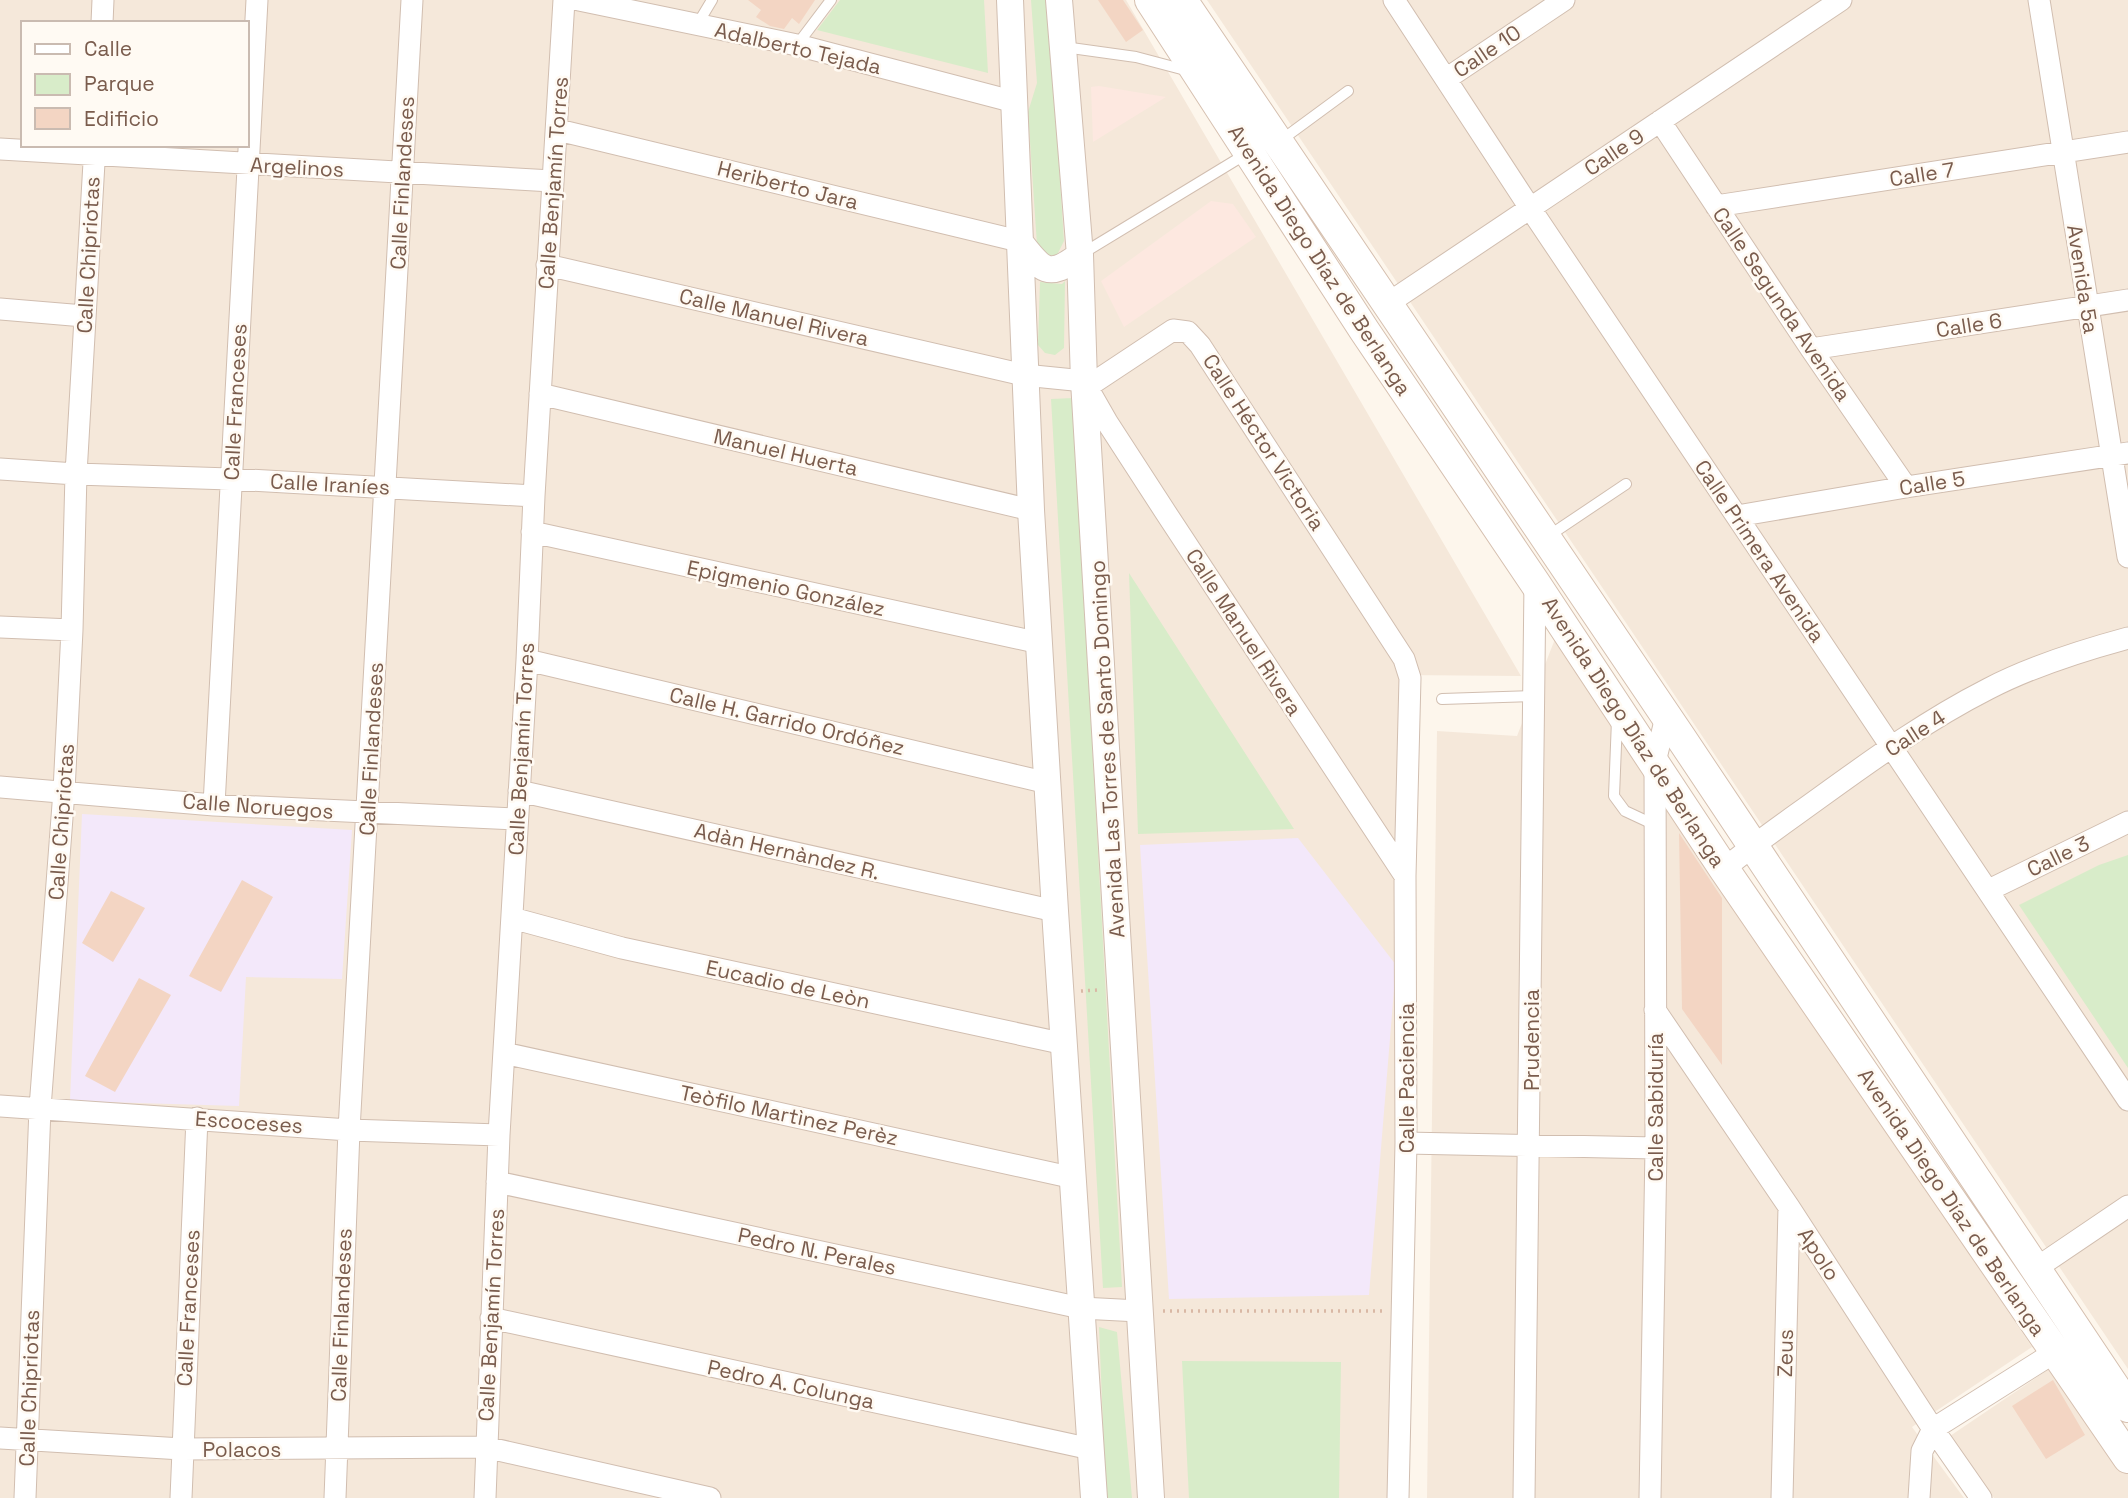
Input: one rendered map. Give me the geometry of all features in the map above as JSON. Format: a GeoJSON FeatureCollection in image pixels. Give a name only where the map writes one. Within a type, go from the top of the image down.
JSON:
{"type":"FeatureCollection","features":[{"type":"Feature","properties":{"kind":"main road","name":"Avenida Diego Díaz de Berlanga"},"geometry":{"type":"LineString","coordinates":[[1150,0],[1364,330],[1724,869],[2128,1458]]}},
{"type":"Feature","properties":{"kind":"main road","name":"Avenida Diego Díaz de Berlanga"},"geometry":{"type":"LineString","coordinates":[[1182,0],[2128,1407]]}},
{"type":"Feature","properties":{"kind":"street"},"geometry":{"type":"LineString","coordinates":[[102,21],[103,0]]}},
{"type":"Feature","properties":{"kind":"street","name":"Calle Franceses"},"geometry":{"type":"LineString","coordinates":[[214,805],[257,0]]}},
{"type":"Feature","properties":{"kind":"street","name":"Calle Finlandeses"},"geometry":{"type":"LineString","coordinates":[[335,1498],[349,1130],[412,0]]}},
{"type":"Feature","properties":{"kind":"street","name":"Calle Benjamín Torres"},"geometry":{"type":"LineString","coordinates":[[485,1498],[499,1135],[564,0]]}},
{"type":"Feature","properties":{"kind":"street","name":"Adalberto Tejada"},"geometry":{"type":"LineString","coordinates":[[579,0],[797,45],[1014,102]]}},
{"type":"Feature","properties":{"kind":"street"},"geometry":{"type":"LineString","coordinates":[[1010,0],[1031,510],[1094,1498]]}},
{"type":"Feature","properties":{"kind":"street","name":"Calle Primera Avenida"},"geometry":{"type":"LineString","coordinates":[[1394,0],[1530,208],[2128,1100]]}},
{"type":"Feature","properties":{"kind":"street","name":"Calle 10"},"geometry":{"type":"LineString","coordinates":[[1446,79],[1564,0]]}},
{"type":"Feature","properties":{"kind":"street","name":"Calle 9"},"geometry":{"type":"LineString","coordinates":[[1387,304],[1841,0]]}},
{"type":"Feature","properties":{"kind":"street","name":"Avenida 5a"},"geometry":{"type":"LineString","coordinates":[[2039,0],[2087,307],[2120,454],[2128,557]]}},
{"type":"Feature","properties":{"kind":"street","name":"Avenida Las Torres de Santo Domingo"},"geometry":{"type":"LineString","coordinates":[[1064,5],[1062,47],[1080,255],[1085,384],[1151,1498]]}},
{"type":"Feature","properties":{"kind":"street","name":"Calle Segunda Avenida"},"geometry":{"type":"LineString","coordinates":[[1660,121],[1811,349],[1906,486]]}},
{"type":"Feature","properties":{"kind":"street","name":"Heriberto Jara"},"geometry":{"type":"LineString","coordinates":[[558,130],[1018,241]]}},
{"type":"Feature","properties":{"kind":"street","name":"Calle 7"},"geometry":{"type":"LineString","coordinates":[[1716,206],[2128,142]]}},
{"type":"Feature","properties":{"kind":"street","name":"Argelinos"},"geometry":{"type":"LineString","coordinates":[[0,149],[94,150],[248,164],[552,181]]}},
{"type":"Feature","properties":{"kind":"street","name":"Calle Chipriotas"},"geometry":{"type":"LineString","coordinates":[[25,1498],[40,1108],[64,791],[76,474],[94,150]]}},
{"type":"Feature","properties":{"kind":"street"},"geometry":{"type":"LineString","coordinates":[[1018,241],[1036,264],[1052,270],[1066,266],[1080,255]]}},
{"type":"Feature","properties":{"kind":"street","name":"Calle Manuel Rivera"},"geometry":{"type":"LineString","coordinates":[[548,265],[1024,375],[1085,384],[1166,513],[1405,876]]}},
{"type":"Feature","properties":{"kind":"street","name":"Calle 6"},"geometry":{"type":"LineString","coordinates":[[1811,349],[2128,300]]}},
{"type":"Feature","properties":{"kind":"street"},"geometry":{"type":"LineString","coordinates":[[0,309],[84,316]]}},
{"type":"Feature","properties":{"kind":"street","name":"Calle Héctor Victoria"},"geometry":{"type":"LineString","coordinates":[[1085,384],[1167,333],[1173,330],[1188,332],[1209,358],[1404,659]]}},
{"type":"Feature","properties":{"kind":"street","name":"Manuel Huerta"},"geometry":{"type":"LineString","coordinates":[[540,394],[1031,510]]}},
{"type":"Feature","properties":{"kind":"street","name":"Calle 5"},"geometry":{"type":"LineString","coordinates":[[1737,516],[1906,486],[2120,454]]}},
{"type":"Feature","properties":{"kind":"street","name":"Calle Iraníes"},"geometry":{"type":"LineString","coordinates":[[0,469],[230,478],[534,496]]}},
{"type":"Feature","properties":{"kind":"street","name":"Epigmenio González"},"geometry":{"type":"LineString","coordinates":[[532,532],[1040,643]]}},
{"type":"Feature","properties":{"kind":"street","name":"Prudencia"},"geometry":{"type":"LineString","coordinates":[[1524,1498],[1535,583]]}},
{"type":"Feature","properties":{"kind":"street"},"geometry":{"type":"LineString","coordinates":[[0,627],[72,630]]}},
{"type":"Feature","properties":{"kind":"street","name":"Calle 4"},"geometry":{"type":"LineString","coordinates":[[1724,869],[1892,746],[1990,688],[2067,655],[2128,638]]}},
{"type":"Feature","properties":{"kind":"street","name":"Calle Paciencia"},"geometry":{"type":"LineString","coordinates":[[1398,1498],[1406,1143],[1405,876],[1410,678],[1404,659]]}},
{"type":"Feature","properties":{"kind":"street","name":"Calle H. Garrido Ordóñez"},"geometry":{"type":"LineString","coordinates":[[527,660],[1048,783]]}},
{"type":"Feature","properties":{"kind":"street","name":"Calle Sabiduría"},"geometry":{"type":"LineString","coordinates":[[1650,1498],[1656,1148],[1655,762],[1666,717]]}},
{"type":"Feature","properties":{"kind":"street","name":"Calle Noruegos"},"geometry":{"type":"LineString","coordinates":[[0,787],[214,805],[516,819]]}},
{"type":"Feature","properties":{"kind":"street","name":"Adàn Hernàndez R."},"geometry":{"type":"LineString","coordinates":[[519,791],[1055,911]]}},
{"type":"Feature","properties":{"kind":"street","name":"Calle 3"},"geometry":{"type":"LineString","coordinates":[[1989,891],[2128,822]]}},
{"type":"Feature","properties":{"kind":"street","name":"Eucadio de Leòn"},"geometry":{"type":"LineString","coordinates":[[512,918],[622,948],[1065,1044]]}},
{"type":"Feature","properties":{"kind":"street","name":"Apolo"},"geometry":{"type":"LineString","coordinates":[[1656,1010],[1981,1498]]}},
{"type":"Feature","properties":{"kind":"street","name":"Teòfilo Martìnez Perèz"},"geometry":{"type":"LineString","coordinates":[[504,1053],[1074,1178]]}},
{"type":"Feature","properties":{"kind":"street","name":"Escoceses"},"geometry":{"type":"LineString","coordinates":[[0,1106],[349,1130],[499,1135]]}},
{"type":"Feature","properties":{"kind":"street","name":"Calle Franceses"},"geometry":{"type":"LineString","coordinates":[[181,1498],[197,1118]]}},
{"type":"Feature","properties":{"kind":"street"},"geometry":{"type":"LineString","coordinates":[[1406,1143],[1656,1148]]}},
{"type":"Feature","properties":{"kind":"street","name":"Pedro N. Perales"},"geometry":{"type":"LineString","coordinates":[[497,1182],[1081,1308],[1139,1311]]}},
{"type":"Feature","properties":{"kind":"street"},"geometry":{"type":"LineString","coordinates":[[2035,1269],[2128,1206]]}},
{"type":"Feature","properties":{"kind":"street","name":"Zeus"},"geometry":{"type":"LineString","coordinates":[[1782,1498],[1789,1207]]}},
{"type":"Feature","properties":{"kind":"street","name":"Pedro A. Colunga"},"geometry":{"type":"LineString","coordinates":[[491,1318],[1091,1449]]}},
{"type":"Feature","properties":{"kind":"street"},"geometry":{"type":"LineString","coordinates":[[1919,1498],[1922,1451],[1933,1429],[2055,1352]]}},
{"type":"Feature","properties":{"kind":"street","name":"Polacos"},"geometry":{"type":"LineString","coordinates":[[0,1438],[182,1449],[485,1447],[710,1498]]}},
{"type":"Feature","properties":{"kind":"lane"},"geometry":{"type":"LineString","coordinates":[[697,25],[712,0]]}},
{"type":"Feature","properties":{"kind":"lane"},"geometry":{"type":"LineString","coordinates":[[797,45],[831,0]]}},
{"type":"Feature","properties":{"kind":"lane"},"geometry":{"type":"LineString","coordinates":[[1062,47],[1136,57],[1198,74]]}},
{"type":"Feature","properties":{"kind":"lane"},"geometry":{"type":"LineString","coordinates":[[1278,142],[1348,91]]}},
{"type":"Feature","properties":{"kind":"lane"},"geometry":{"type":"LineString","coordinates":[[1080,255],[1248,152]]}},
{"type":"Feature","properties":{"kind":"lane"},"geometry":{"type":"LineString","coordinates":[[1545,538],[1626,484]]}},
{"type":"Feature","properties":{"kind":"lane"},"geometry":{"type":"LineString","coordinates":[[1442,699],[1533,696]]}},
{"type":"Feature","properties":{"kind":"lane"},"geometry":{"type":"LineString","coordinates":[[1617,707],[1615,796],[1625,811],[1655,825]]}},
{"type":"Feature","properties":{"kind":"path"},"geometry":{"type":"LineString","coordinates":[[1062,992],[1121,989]]}},
{"type":"Feature","properties":{"kind":"path"},"geometry":{"type":"LineString","coordinates":[[1139,1311],[1403,1311]]}},
{"type":"Feature","properties":{"kind":"shaded area"},"geometry":{"type":"Polygon","coordinates":[[[0,0],[1126,0],[1521,676],[1403,675],[1399,1498],[0,1498],[0,0]]]}},
{"type":"Feature","properties":{"kind":"shaded area"},"geometry":{"type":"Polygon","coordinates":[[[1207,0],[2128,0],[2128,1369],[1207,0]]]}},
{"type":"Feature","properties":{"kind":"shaded area"},"geometry":{"type":"Polygon","coordinates":[[[1091,87],[1166,97],[1093,142],[1091,87]]]}},
{"type":"Feature","properties":{"kind":"shaded area"},"geometry":{"type":"Polygon","coordinates":[[[1211,201],[1233,204],[1256,237],[1124,327],[1101,281],[1211,201]]]}},
{"type":"Feature","properties":{"kind":"shaded area"},"geometry":{"type":"Polygon","coordinates":[[[1555,639],[2032,1347],[1912,1427],[1964,1498],[1427,1498],[1437,731],[1517,736],[1555,639]]]}},
{"type":"Feature","properties":{"kind":"shaded area"},"geometry":{"type":"Polygon","coordinates":[[[82,814],[352,830],[342,979],[246,977],[239,1106],[70,1101],[82,814]]]}},
{"type":"Feature","properties":{"kind":"shaded area"},"geometry":{"type":"Polygon","coordinates":[[[1298,838],[1396,965],[1369,1295],[1169,1299],[1140,845],[1298,838]]]}},
{"type":"Feature","properties":{"kind":"shaded area"},"geometry":{"type":"Polygon","coordinates":[[[2049,1369],[2128,1473],[2128,1498],[1994,1498],[1950,1436],[2049,1369]]]}},
{"type":"Feature","properties":{"kind":"green space"},"geometry":{"type":"Polygon","coordinates":[[[840,0],[984,0],[988,73],[817,30],[840,0]]]}},
{"type":"Feature","properties":{"kind":"green space"},"geometry":{"type":"Polygon","coordinates":[[[1031,0],[1048,0],[1064,241],[1056,257],[1052,258],[1037,245],[1028,112],[1037,83],[1031,0]]]}},
{"type":"Feature","properties":{"kind":"green space"},"geometry":{"type":"Polygon","coordinates":[[[1065,281],[1064,348],[1055,355],[1045,353],[1038,345],[1040,282],[1062,284],[1065,281]]]}},
{"type":"Feature","properties":{"kind":"green space"},"geometry":{"type":"Polygon","coordinates":[[[1073,398],[1122,1287],[1103,1288],[1051,399],[1073,398]]]}},
{"type":"Feature","properties":{"kind":"green space"},"geometry":{"type":"Polygon","coordinates":[[[1129,573],[1294,829],[1138,834],[1129,573]]]}},
{"type":"Feature","properties":{"kind":"green space"},"geometry":{"type":"Polygon","coordinates":[[[2128,855],[2128,1068],[2019,905],[2099,865],[2128,855]]]}},
{"type":"Feature","properties":{"kind":"green space"},"geometry":{"type":"Polygon","coordinates":[[[1099,1327],[1117,1332],[1132,1498],[1106,1498],[1099,1327]]]}},
{"type":"Feature","properties":{"kind":"green space"},"geometry":{"type":"Polygon","coordinates":[[[1182,1361],[1341,1362],[1339,1498],[1189,1498],[1182,1361]]]}},
{"type":"Feature","properties":{"kind":"building"},"geometry":{"type":"Polygon","coordinates":[[[748,0],[815,0],[799,24],[792,18],[784,29],[770,26],[756,17],[761,10],[748,0]]]}},
{"type":"Feature","properties":{"kind":"building"},"geometry":{"type":"Polygon","coordinates":[[[1098,0],[1123,0],[1143,30],[1126,42],[1098,0]]]}},
{"type":"Feature","properties":{"kind":"building"},"geometry":{"type":"Polygon","coordinates":[[[1679,833],[1722,898],[1722,1065],[1682,1009],[1679,833]]]}},
{"type":"Feature","properties":{"kind":"building"},"geometry":{"type":"Polygon","coordinates":[[[242,880],[273,897],[221,992],[189,976],[242,880]]]}},
{"type":"Feature","properties":{"kind":"building"},"geometry":{"type":"Polygon","coordinates":[[[111,891],[145,908],[113,962],[82,943],[111,891]]]}},
{"type":"Feature","properties":{"kind":"building"},"geometry":{"type":"Polygon","coordinates":[[[139,978],[171,995],[115,1092],[85,1076],[139,978]]]}},
{"type":"Feature","properties":{"kind":"building"},"geometry":{"type":"Polygon","coordinates":[[[2053,1380],[2085,1435],[2046,1459],[2012,1406],[2053,1380]]]}}]}
